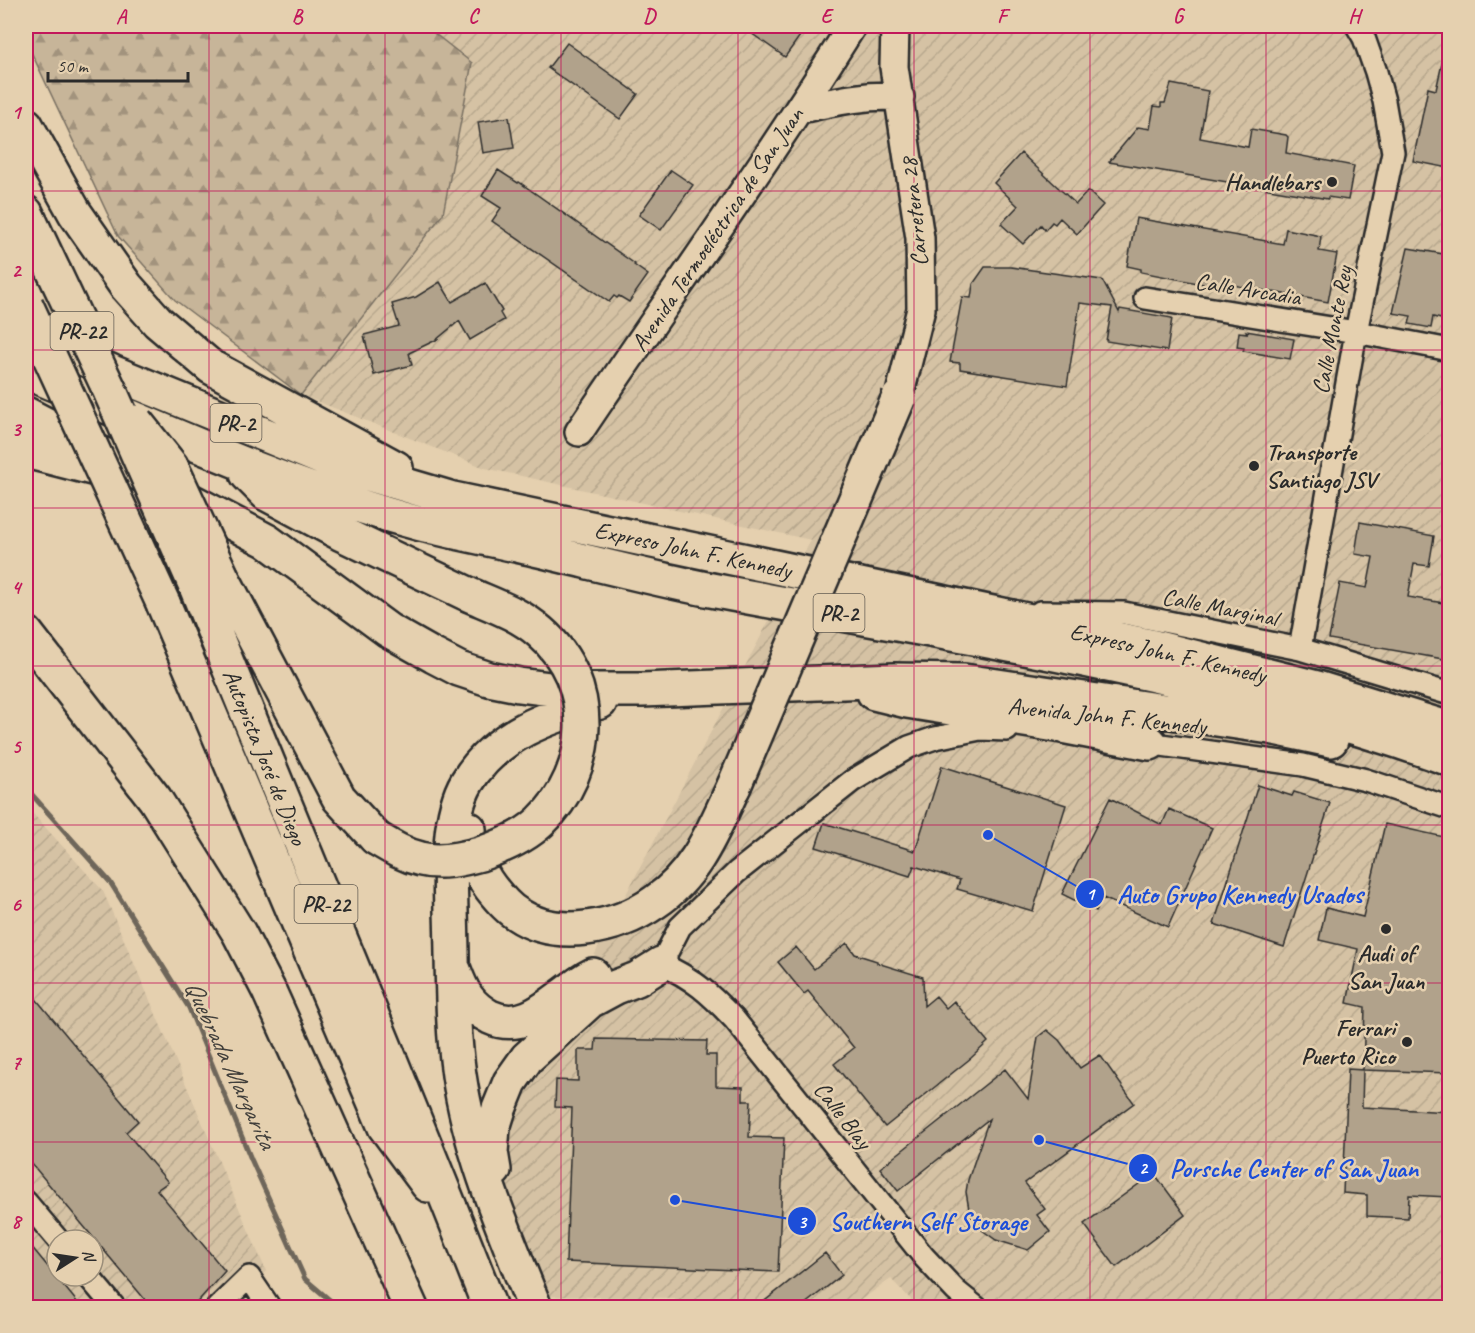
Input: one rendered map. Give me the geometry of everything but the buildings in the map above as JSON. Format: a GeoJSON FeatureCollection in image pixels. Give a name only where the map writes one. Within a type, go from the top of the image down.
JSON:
{"type":"FeatureCollection","features":[{"type":"Feature","properties":{"kind":"highway"},"geometry":{"type":"LineString","coordinates":[[26,125],[75,213],[126,286],[167,329],[211,367],[453,499]]}},
{"type":"Feature","properties":{"kind":"highway","name":"Autopista José de Diego"},"geometry":{"type":"LineString","coordinates":[[26,213],[110,391],[208,580],[490,1308]]}},
{"type":"Feature","properties":{"kind":"highway"},"geometry":{"type":"LineString","coordinates":[[26,305],[163,603],[385,1126],[457,1225]]}},
{"type":"Feature","properties":{"kind":"highway","name":"Expreso John F. Kennedy"},"geometry":{"type":"LineString","coordinates":[[26,331],[112,372],[341,466],[453,499],[1166,650],[1317,688],[1449,729]]}},
{"type":"Feature","properties":{"kind":"highway","name":"Expreso John F. Kennedy"},"geometry":{"type":"LineString","coordinates":[[26,372],[307,488],[420,524],[707,589],[917,627],[1186,681],[1273,703],[1382,735],[1449,759]]}},
{"type":"Feature","properties":{"kind":"highway"},"geometry":{"type":"LineString","coordinates":[[500,745],[479,779],[469,811],[470,837],[477,866],[495,893],[516,914],[543,926],[572,929],[604,924],[628,917],[655,903],[673,888],[699,858],[734,786],[899,397]]}},
{"type":"Feature","properties":{"kind":"highway"},"geometry":{"type":"LineString","coordinates":[[26,414],[267,541],[388,630],[459,669],[489,679],[558,690],[642,690],[831,682],[964,681],[1270,727],[1346,744],[1382,735]]}},
{"type":"Feature","properties":{"kind":"highway"},"geometry":{"type":"LineString","coordinates":[[26,451],[161,485]]}},
{"type":"Feature","properties":{"kind":"highway"},"geometry":{"type":"LineString","coordinates":[[208,580],[339,798],[376,838],[399,852],[423,860],[465,858],[502,846],[539,823],[570,782],[578,760],[583,723],[581,702],[575,680],[566,663],[541,632],[519,616],[340,533],[267,494],[232,458]]}},
{"type":"Feature","properties":{"kind":"highway"},"geometry":{"type":"LineString","coordinates":[[26,633],[155,799],[239,933],[269,991],[411,1308]]}},
{"type":"Feature","properties":{"kind":"highway"},"geometry":{"type":"LineString","coordinates":[[26,663],[81,702]]}},
{"type":"Feature","properties":{"kind":"highway"},"geometry":{"type":"LineString","coordinates":[[831,682],[907,701],[1062,726],[1150,744]]}},
{"type":"Feature","properties":{"kind":"highway"},"geometry":{"type":"LineString","coordinates":[[535,1308],[481,1162],[471,1130],[459,1075],[452,1011],[451,881],[453,834],[457,809],[466,784],[477,768],[500,745],[523,729],[557,713],[642,690]]}},
{"type":"Feature","properties":{"kind":"highway"},"geometry":{"type":"LineString","coordinates":[[452,966],[465,996],[478,1010],[497,1020],[511,1023],[532,1017],[583,980],[606,968],[634,961],[661,964]]}},
{"type":"Feature","properties":{"kind":"highway"},"geometry":{"type":"LineString","coordinates":[[516,1258],[498,1192],[491,1152],[496,1118],[510,1082],[527,1058],[590,1001],[637,979],[661,964]]}},
{"type":"Feature","properties":{"kind":"street","name":"Avenida Termoeléctrica de San Juan"},"geometry":{"type":"LineString","coordinates":[[579,432],[800,109],[852,26]]}},
{"type":"Feature","properties":{"kind":"street","name":"Carretera 28"},"geometry":{"type":"LineString","coordinates":[[895,26],[894,67],[920,238],[921,309],[899,397]]}},
{"type":"Feature","properties":{"kind":"street","name":"Calle Monte Rey"},"geometry":{"type":"LineString","coordinates":[[1300,649],[1356,332],[1393,152],[1376,72],[1364,38],[1357,26]]}},
{"type":"Feature","properties":{"kind":"street"},"geometry":{"type":"LineString","coordinates":[[800,109],[868,96],[900,97]]}},
{"type":"Feature","properties":{"kind":"street","name":"Calle Arcadia"},"geometry":{"type":"LineString","coordinates":[[1145,298],[1356,332],[1449,350]]}},
{"type":"Feature","properties":{"kind":"street","name":"Calle Marginal"},"geometry":{"type":"LineString","coordinates":[[974,610],[1124,614],[1300,649],[1449,694]]}},
{"type":"Feature","properties":{"kind":"street","name":"Avenida John F. Kennedy"},"geometry":{"type":"LineString","coordinates":[[661,964],[680,927],[737,872],[852,782],[909,747],[935,738],[980,729],[1042,730],[1303,765],[1366,780],[1449,808]]}},
{"type":"Feature","properties":{"kind":"street","name":"Calle Blay"},"geometry":{"type":"LineString","coordinates":[[661,964],[698,984],[734,1019],[924,1257],[956,1291],[978,1308]]}},
{"type":"Feature","properties":{"kind":"street"},"geometry":{"type":"LineString","coordinates":[[26,1202],[48,1228]]}},
{"type":"Feature","properties":{"kind":"street"},"geometry":{"type":"LineString","coordinates":[[217,1308],[249,1277],[270,1308]]}},
{"type":"Feature","properties":{"kind":"street"},"geometry":{"type":"LineString","coordinates":[[98,1288],[115,1308]]}},
{"type":"Feature","properties":{"kind":"shaded area"},"geometry":{"type":"Polygon","coordinates":[[[425,26],[1449,26],[1449,1307],[918,1307],[891,1279],[849,1308],[680,1308],[674,1298],[530,1296],[502,1173],[513,1111],[811,540],[485,468],[301,395],[443,214],[472,63],[425,26]]]}},
{"type":"Feature","properties":{"kind":"shaded area"},"geometry":{"type":"Polygon","coordinates":[[[26,806],[103,891],[266,1271],[233,1307],[26,1307],[26,806]]]}},
{"type":"Feature","properties":{"kind":"green space"},"geometry":{"type":"Polygon","coordinates":[[[26,26],[425,26],[472,63],[443,214],[301,395],[175,300],[118,236],[26,41],[26,26]]]}},
{"type":"Feature","properties":{"kind":"waterway","name":"Quebrada Margarita"},"geometry":{"type":"LineString","coordinates":[[26,788],[110,882],[189,1008],[251,1159],[305,1279],[339,1308]]}},
{"type":"Feature","properties":{"kind":"place","name":"Handlebars"},"geometry":{"type":"Point","coordinates":[1332,182]}},
{"type":"Feature","properties":{"kind":"place","name":"Transporte Santiago JSV"},"geometry":{"type":"Point","coordinates":[1254,466]}},
{"type":"Feature","properties":{"kind":"place","name":"Auto Grupo Kennedy Usados"},"geometry":{"type":"Point","coordinates":[988,835]}},
{"type":"Feature","properties":{"kind":"place","name":"Audi of San Juan"},"geometry":{"type":"Point","coordinates":[1386,929]}},
{"type":"Feature","properties":{"kind":"place","name":"Ferrari Puerto Rico"},"geometry":{"type":"Point","coordinates":[1407,1042]}},
{"type":"Feature","properties":{"kind":"place","name":"Porsche Center of San Juan"},"geometry":{"type":"Point","coordinates":[1039,1140]}},
{"type":"Feature","properties":{"kind":"place","name":"Southern Self Storage"},"geometry":{"type":"Point","coordinates":[675,1200]}}]}
